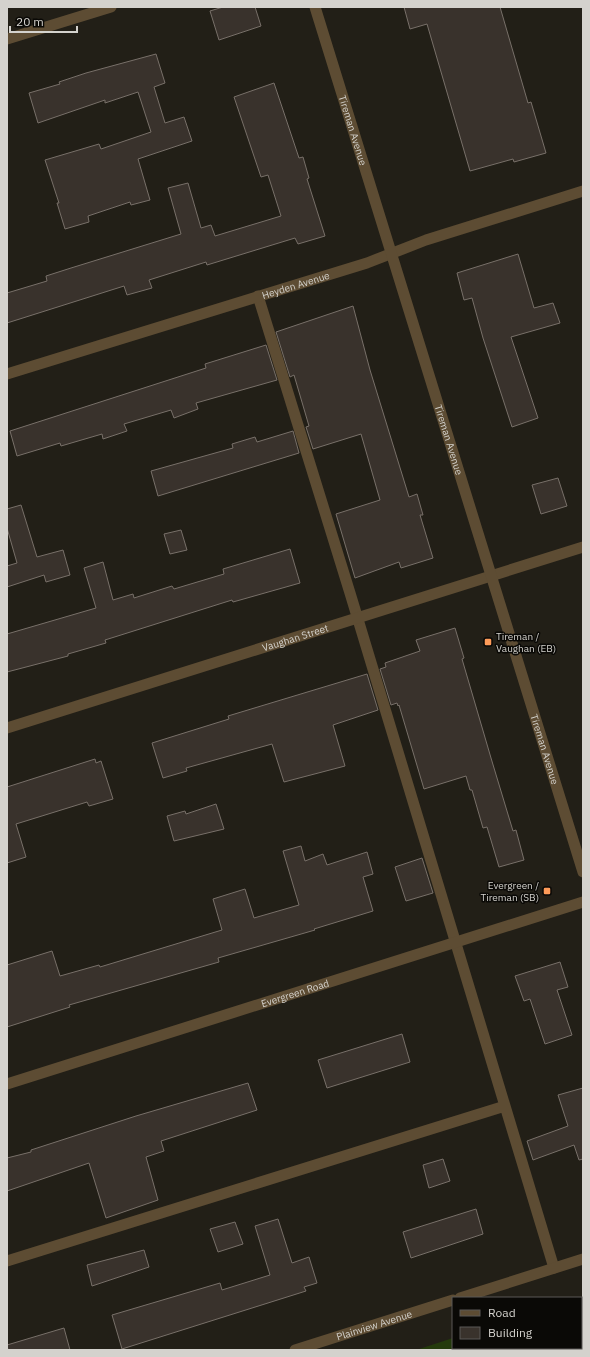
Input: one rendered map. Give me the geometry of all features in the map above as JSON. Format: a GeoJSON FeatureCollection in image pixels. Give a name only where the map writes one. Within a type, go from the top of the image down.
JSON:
{"type":"FeatureCollection","features":[{"type":"Feature","properties":{"kind":"street"},"geometry":{"type":"LineString","coordinates":[[7,40],[111,7]]}},
{"type":"Feature","properties":{"kind":"street","name":"Tireman Avenue"},"geometry":{"type":"LineString","coordinates":[[315,7],[583,872]]}},
{"type":"Feature","properties":{"kind":"street","name":"Heyden Avenue"},"geometry":{"type":"LineString","coordinates":[[7,374],[392,254],[426,240],[583,190]]}},
{"type":"Feature","properties":{"kind":"street"},"geometry":{"type":"LineString","coordinates":[[258,296],[358,618],[554,1268]]}},
{"type":"Feature","properties":{"kind":"street","name":"Vaughan Street"},"geometry":{"type":"LineString","coordinates":[[7,728],[583,547]]}},
{"type":"Feature","properties":{"kind":"street","name":"Evergreen Road"},"geometry":{"type":"LineString","coordinates":[[7,1084],[583,902]]}},
{"type":"Feature","properties":{"kind":"street"},"geometry":{"type":"LineString","coordinates":[[7,1260],[505,1106]]}},
{"type":"Feature","properties":{"kind":"street"},"geometry":{"type":"LineString","coordinates":[[463,1297],[583,1259]]}},
{"type":"Feature","properties":{"kind":"street","name":"Plainview Avenue"},"geometry":{"type":"LineString","coordinates":[[295,1350],[452,1300]]}},
{"type":"Feature","properties":{"kind":"green space"},"geometry":{"type":"Polygon","coordinates":[[[452,1338],[452,1349],[582,1350],[416,1350],[452,1338]]]}},
{"type":"Feature","properties":{"kind":"building"},"geometry":{"type":"Polygon","coordinates":[[[223,7],[255,7],[261,26],[219,40],[210,11],[223,7]]]}},
{"type":"Feature","properties":{"kind":"building"},"geometry":{"type":"Polygon","coordinates":[[[404,7],[500,7],[528,103],[531,102],[546,153],[514,162],[513,159],[470,171],[427,24],[410,29],[404,7]]]}},
{"type":"Feature","properties":{"kind":"building"},"geometry":{"type":"Polygon","coordinates":[[[156,54],[165,83],[154,87],[165,123],[184,117],[192,141],[138,159],[150,200],[131,205],[130,202],[88,216],[89,222],[65,229],[57,203],[59,203],[45,160],[99,144],[101,149],[151,132],[138,92],[105,103],[105,100],[38,123],[29,93],[60,84],[59,82],[86,73],[156,54]]]}},
{"type":"Feature","properties":{"kind":"building"},"geometry":{"type":"Polygon","coordinates":[[[274,83],[299,158],[303,157],[309,178],[307,179],[325,236],[298,244],[295,238],[207,265],[206,262],[149,280],[152,288],[127,295],[124,286],[7,323],[7,293],[47,281],[46,276],[181,234],[168,188],[188,183],[201,228],[211,225],[215,236],[281,216],[268,175],[261,177],[234,97],[274,83]]]}},
{"type":"Feature","properties":{"kind":"building"},"geometry":{"type":"Polygon","coordinates":[[[518,254],[534,308],[553,303],[560,323],[511,337],[538,418],[512,427],[483,338],[472,298],[464,300],[457,273],[518,254]]]}},
{"type":"Feature","properties":{"kind":"building"},"geometry":{"type":"Polygon","coordinates":[[[353,306],[370,370],[409,497],[417,494],[423,515],[420,515],[433,558],[401,568],[399,562],[355,578],[336,514],[380,500],[361,434],[313,449],[306,427],[309,426],[294,375],[290,377],[276,332],[353,306]]]}},
{"type":"Feature","properties":{"kind":"building"},"geometry":{"type":"Polygon","coordinates":[[[266,345],[277,380],[196,403],[198,409],[174,418],[171,410],[124,424],[127,431],[103,439],[102,434],[61,446],[60,443],[17,456],[10,431],[206,368],[205,364],[266,345]]]}},
{"type":"Feature","properties":{"kind":"building"},"geometry":{"type":"Polygon","coordinates":[[[293,431],[299,453],[158,496],[151,471],[233,448],[232,444],[255,437],[257,442],[293,431]]]}},
{"type":"Feature","properties":{"kind":"building"},"geometry":{"type":"Polygon","coordinates":[[[558,478],[567,506],[541,514],[532,485],[558,478]]]}},
{"type":"Feature","properties":{"kind":"building"},"geometry":{"type":"Polygon","coordinates":[[[21,505],[37,557],[63,550],[70,575],[46,582],[44,575],[7,587],[7,566],[17,563],[7,528],[7,509],[21,505]]]}},
{"type":"Feature","properties":{"kind":"building"},"geometry":{"type":"Polygon","coordinates":[[[181,530],[187,550],[170,554],[164,534],[181,530]]]}},
{"type":"Feature","properties":{"kind":"building"},"geometry":{"type":"Polygon","coordinates":[[[290,549],[300,583],[233,602],[232,600],[105,640],[106,643],[68,654],[68,656],[7,672],[7,634],[96,608],[84,568],[103,562],[113,600],[133,594],[134,598],[172,586],[174,589],[224,574],[223,569],[290,549]]]}},
{"type":"Feature","properties":{"kind":"building"},"geometry":{"type":"Polygon","coordinates":[[[455,628],[464,658],[462,659],[491,758],[513,831],[516,830],[524,860],[499,867],[487,827],[483,828],[472,790],[470,790],[466,776],[424,789],[399,705],[398,706],[397,703],[391,705],[380,669],[386,667],[385,663],[420,651],[416,640],[455,628]]]}},
{"type":"Feature","properties":{"kind":"building"},"geometry":{"type":"Polygon","coordinates":[[[367,674],[378,710],[333,725],[345,766],[284,782],[272,744],[186,768],[187,771],[163,778],[152,743],[229,719],[228,716],[367,674]]]}},
{"type":"Feature","properties":{"kind":"building"},"geometry":{"type":"Polygon","coordinates":[[[95,759],[96,763],[101,761],[113,799],[89,806],[87,802],[16,824],[26,857],[7,863],[7,787],[95,759]]]}},
{"type":"Feature","properties":{"kind":"building"},"geometry":{"type":"Polygon","coordinates":[[[216,804],[224,829],[174,841],[167,816],[185,811],[186,814],[216,804]]]}},
{"type":"Feature","properties":{"kind":"building"},"geometry":{"type":"Polygon","coordinates":[[[301,846],[305,861],[323,854],[327,865],[367,852],[373,874],[363,877],[373,911],[314,929],[315,930],[218,958],[219,962],[69,1005],[70,1007],[7,1027],[7,965],[52,951],[60,976],[99,965],[100,967],[222,930],[213,899],[245,889],[254,918],[299,905],[283,851],[301,846]]]}},
{"type":"Feature","properties":{"kind":"building"},"geometry":{"type":"Polygon","coordinates":[[[422,858],[433,893],[406,901],[395,867],[422,858]]]}},
{"type":"Feature","properties":{"kind":"building"},"geometry":{"type":"Polygon","coordinates":[[[560,962],[568,987],[557,990],[572,1035],[545,1044],[530,999],[524,1001],[515,976],[560,962]]]}},
{"type":"Feature","properties":{"kind":"building"},"geometry":{"type":"Polygon","coordinates":[[[402,1034],[410,1062],[327,1088],[318,1060],[402,1034]]]}},
{"type":"Feature","properties":{"kind":"building"},"geometry":{"type":"Polygon","coordinates":[[[248,1083],[257,1110],[161,1141],[164,1151],[146,1157],[158,1200],[106,1218],[89,1163],[7,1191],[7,1158],[31,1152],[31,1150],[136,1116],[248,1083]]]}},
{"type":"Feature","properties":{"kind":"building"},"geometry":{"type":"Polygon","coordinates":[[[583,1088],[583,1159],[579,1160],[574,1145],[533,1160],[527,1141],[568,1126],[558,1095],[583,1088]]]}},
{"type":"Feature","properties":{"kind":"building"},"geometry":{"type":"Polygon","coordinates":[[[443,1159],[450,1181],[429,1188],[423,1165],[443,1159]]]}},
{"type":"Feature","properties":{"kind":"building"},"geometry":{"type":"Polygon","coordinates":[[[476,1209],[483,1234],[411,1258],[403,1232],[476,1209]]]}},
{"type":"Feature","properties":{"kind":"building"},"geometry":{"type":"Polygon","coordinates":[[[278,1219],[292,1263],[309,1257],[317,1283],[304,1287],[306,1291],[122,1349],[112,1315],[220,1283],[222,1290],[270,1275],[255,1226],[278,1219]]]}},
{"type":"Feature","properties":{"kind":"building"},"geometry":{"type":"Polygon","coordinates":[[[235,1222],[243,1244],[218,1252],[210,1229],[235,1222]]]}},
{"type":"Feature","properties":{"kind":"building"},"geometry":{"type":"Polygon","coordinates":[[[144,1250],[149,1267],[92,1286],[87,1265],[144,1250]]]}},
{"type":"Feature","properties":{"kind":"building"},"geometry":{"type":"Polygon","coordinates":[[[64,1328],[70,1350],[8,1350],[7,1345],[64,1328]]]}},
{"type":"Feature","properties":{"kind":"place","name":"Tireman / Vaughan (EB)"},"geometry":{"type":"Point","coordinates":[488,642]}},
{"type":"Feature","properties":{"kind":"place","name":"Evergreen / Tireman (SB)"},"geometry":{"type":"Point","coordinates":[547,891]}}]}
